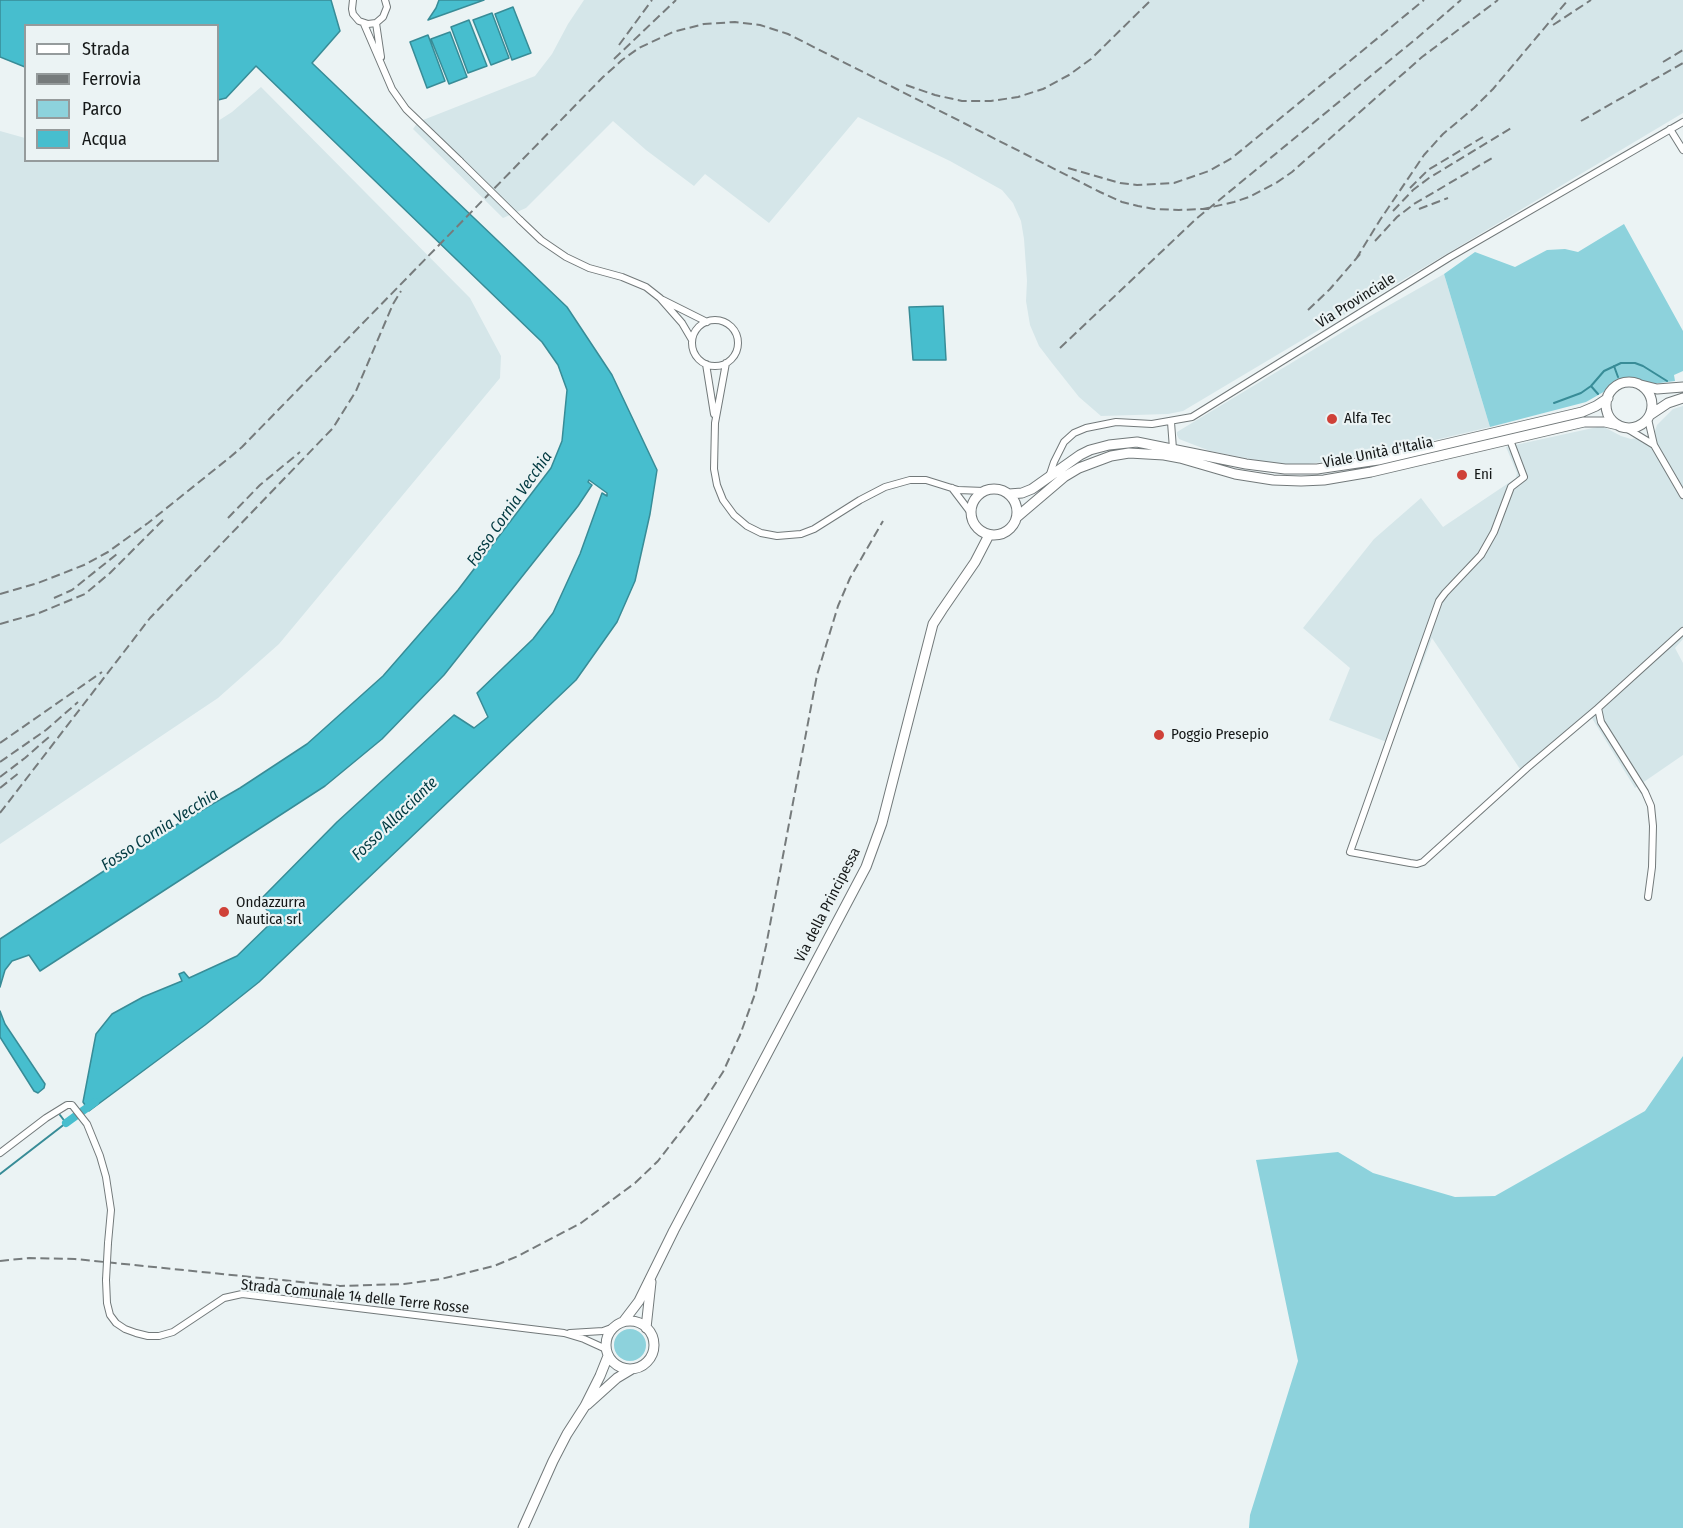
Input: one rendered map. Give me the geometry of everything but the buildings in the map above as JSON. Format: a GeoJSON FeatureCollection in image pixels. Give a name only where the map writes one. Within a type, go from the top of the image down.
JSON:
{"type":"FeatureCollection","features":[{"type":"Feature","properties":{"kind":"main road","name":"Viale Unità d'Italia"},"geometry":{"type":"LineString","coordinates":[[1009,494],[1032,489],[1080,455],[1109,445],[1137,442],[1269,468],[1299,470],[1335,467],[1378,460],[1582,412],[1608,398],[1611,391],[1624,383],[1631,382],[1657,389],[1683,387]]}},
{"type":"Feature","properties":{"kind":"main road"},"geometry":{"type":"LineString","coordinates":[[1639,384],[1650,394],[1652,408],[1649,417]]}},
{"type":"Feature","properties":{"kind":"main road"},"geometry":{"type":"LineString","coordinates":[[1608,398],[1606,406],[1608,414],[1622,427]]}},
{"type":"Feature","properties":{"kind":"main road","name":"Viale Unità d'Italia"},"geometry":{"type":"LineString","coordinates":[[1017,518],[1058,481],[1072,472],[1111,456],[1129,453],[1164,455],[1235,474],[1273,480],[1324,480],[1371,472],[1591,421],[1622,427],[1639,427],[1668,403],[1683,398]]}},
{"type":"Feature","properties":{"kind":"main road"},"geometry":{"type":"LineString","coordinates":[[994,489],[1009,494],[1017,507],[1017,518],[1013,527],[1005,534],[989,535],[976,527],[971,513],[976,498],[984,491],[994,489]]}},
{"type":"Feature","properties":{"kind":"main road","name":"Via della Principessa"},"geometry":{"type":"LineString","coordinates":[[524,1528],[553,1461],[600,1376],[607,1352],[606,1341],[609,1333],[639,1301],[721,1139],[866,867],[882,824],[933,624],[968,574],[989,535]]}},
{"type":"Feature","properties":{"kind":"main road","name":"Via della Principessa"},"geometry":{"type":"LineString","coordinates":[[585,1406],[617,1378],[645,1364],[652,1353],[653,1339],[646,1328],[652,1274]]}},
{"type":"Feature","properties":{"kind":"main road"},"geometry":{"type":"LineString","coordinates":[[618,1325],[636,1322],[646,1328]]}},
{"type":"Feature","properties":{"kind":"main road"},"geometry":{"type":"LineString","coordinates":[[607,1352],[618,1366],[632,1369]]}},
{"type":"Feature","properties":{"kind":"street"},"geometry":{"type":"LineString","coordinates":[[353,0],[353,14],[364,24],[392,89],[406,109],[541,240],[566,257],[645,287],[660,298],[707,322]]}},
{"type":"Feature","properties":{"kind":"street"},"geometry":{"type":"LineString","coordinates":[[364,24],[380,21],[386,12],[385,0]]}},
{"type":"Feature","properties":{"kind":"street"},"geometry":{"type":"LineString","coordinates":[[376,23],[382,66]]}},
{"type":"Feature","properties":{"kind":"street","name":"Via Provinciale"},"geometry":{"type":"LineString","coordinates":[[1049,477],[1064,442],[1074,433],[1116,422],[1152,424],[1192,417],[1450,257],[1683,122]]}},
{"type":"Feature","properties":{"kind":"street"},"geometry":{"type":"LineString","coordinates":[[1670,129],[1683,150]]}},
{"type":"Feature","properties":{"kind":"street"},"geometry":{"type":"LineString","coordinates":[[660,298],[682,323],[693,340],[695,353],[706,364],[717,366],[726,363],[737,350],[737,336],[734,330],[723,322],[707,322],[698,328],[693,340]]}},
{"type":"Feature","properties":{"kind":"street"},"geometry":{"type":"LineString","coordinates":[[715,423],[726,363]]}},
{"type":"Feature","properties":{"kind":"street"},"geometry":{"type":"LineString","coordinates":[[706,364],[715,423],[714,469],[717,484],[723,500],[734,514],[747,526],[761,533],[790,536],[814,529],[860,500],[901,481],[926,480],[965,491],[984,491]]}},
{"type":"Feature","properties":{"kind":"street"},"geometry":{"type":"LineString","coordinates":[[1649,417],[1654,445],[1683,495]]}},
{"type":"Feature","properties":{"kind":"street"},"geometry":{"type":"LineString","coordinates":[[1171,422],[1173,449]]}},
{"type":"Feature","properties":{"kind":"street"},"geometry":{"type":"LineString","coordinates":[[1622,427],[1654,445]]}},
{"type":"Feature","properties":{"kind":"street"},"geometry":{"type":"LineString","coordinates":[[1510,440],[1524,477],[1511,487],[1494,532],[1481,555],[1439,601],[1350,852],[1417,864],[1423,862],[1683,631]]}},
{"type":"Feature","properties":{"kind":"street"},"geometry":{"type":"LineString","coordinates":[[951,488],[971,513]]}},
{"type":"Feature","properties":{"kind":"street"},"geometry":{"type":"LineString","coordinates":[[1598,708],[1601,722],[1645,792],[1651,806],[1652,867],[1648,897]]}},
{"type":"Feature","properties":{"kind":"street","name":"Strada Comunale 14 delle Terre Rosse"},"geometry":{"type":"LineString","coordinates":[[0,1153],[69,1104],[87,1124],[106,1177],[111,1210],[106,1280],[107,1303],[110,1315],[125,1329],[148,1336],[173,1332],[224,1298],[242,1294],[564,1333],[584,1339],[607,1352]]}},
{"type":"Feature","properties":{"kind":"street","name":"Strada Comunale 14 delle Terre Rosse"},"geometry":{"type":"LineString","coordinates":[[564,1333],[603,1331],[618,1325]]}},
{"type":"Feature","properties":{"kind":"shaded area"},"geometry":{"type":"Polygon","coordinates":[[[584,0],[1683,0],[1683,113],[1183,411],[1168,414],[1101,416],[1079,397],[1052,363],[1039,346],[1030,325],[1026,301],[1024,239],[1021,221],[1013,203],[1002,190],[950,161],[858,117],[769,223],[705,174],[694,186],[646,150],[613,121],[526,208],[503,218],[413,129],[418,122],[535,76],[552,54],[584,0]]]}},
{"type":"Feature","properties":{"kind":"shaded area"},"geometry":{"type":"Polygon","coordinates":[[[261,87],[470,298],[501,356],[500,378],[279,644],[218,698],[0,844],[0,131],[24,138],[24,162],[219,162],[219,120],[261,87]]]}},
{"type":"Feature","properties":{"kind":"shaded area"},"geometry":{"type":"Polygon","coordinates":[[[1444,274],[1490,427],[1380,453],[1296,466],[1210,451],[1179,439],[1177,432],[1444,274]]]}},
{"type":"Feature","properties":{"kind":"shaded area"},"geometry":{"type":"Polygon","coordinates":[[[1683,406],[1683,639],[1675,648],[1683,663],[1683,755],[1635,788],[1590,715],[1520,769],[1432,638],[1392,744],[1329,720],[1350,668],[1303,628],[1374,539],[1421,498],[1443,527],[1516,478],[1517,473],[1506,447],[1602,426],[1631,439],[1651,436],[1657,425],[1673,409],[1683,406]]]}},
{"type":"Feature","properties":{"kind":"green space"},"geometry":{"type":"Polygon","coordinates":[[[1624,224],[1683,331],[1683,371],[1674,375],[1675,381],[1652,384],[1631,379],[1621,382],[1586,402],[1490,427],[1444,274],[1475,252],[1515,267],[1547,250],[1565,249],[1578,252],[1624,224]]]}},
{"type":"Feature","properties":{"kind":"green space"},"geometry":{"type":"Polygon","coordinates":[[[1683,1056],[1683,1528],[1249,1528],[1250,1515],[1298,1361],[1256,1160],[1338,1152],[1373,1173],[1455,1197],[1495,1196],[1645,1111],[1683,1056]]]}},
{"type":"Feature","properties":{"kind":"green space"},"geometry":{"type":"Polygon","coordinates":[[[630,1329],[641,1334],[646,1345],[641,1356],[630,1361],[619,1356],[614,1345],[619,1334],[630,1329]]]}},
{"type":"Feature","properties":{"kind":"water"},"geometry":{"type":"Polygon","coordinates":[[[0,0],[331,0],[340,31],[312,63],[567,307],[612,375],[657,470],[635,581],[617,622],[576,680],[259,982],[89,1111],[83,1102],[96,1034],[112,1014],[143,997],[182,981],[179,974],[184,972],[189,978],[237,956],[275,919],[259,901],[337,822],[454,715],[474,728],[488,717],[477,693],[533,639],[553,613],[580,554],[602,493],[607,496],[607,493],[589,480],[588,482],[592,485],[578,506],[444,675],[382,739],[325,786],[40,971],[29,955],[12,961],[5,970],[0,987],[0,939],[159,835],[240,788],[307,744],[383,676],[458,590],[551,468],[562,441],[567,390],[558,365],[542,342],[256,66],[226,98],[219,100],[219,24],[24,24],[24,67],[0,57],[0,0]]]}},
{"type":"Feature","properties":{"kind":"water"},"geometry":{"type":"Polygon","coordinates":[[[439,0],[484,0],[428,20],[439,0]]]}},
{"type":"Feature","properties":{"kind":"water"},"geometry":{"type":"Polygon","coordinates":[[[513,7],[531,53],[512,60],[495,14],[513,7]]]}},
{"type":"Feature","properties":{"kind":"water"},"geometry":{"type":"Polygon","coordinates":[[[492,13],[509,58],[491,65],[473,20],[492,13]]]}},
{"type":"Feature","properties":{"kind":"water"},"geometry":{"type":"Polygon","coordinates":[[[469,20],[487,66],[468,73],[451,27],[469,20]]]}},
{"type":"Feature","properties":{"kind":"water"},"geometry":{"type":"Polygon","coordinates":[[[450,32],[467,77],[449,84],[431,39],[450,32]]]}},
{"type":"Feature","properties":{"kind":"water"},"geometry":{"type":"Polygon","coordinates":[[[428,35],[445,81],[427,88],[410,42],[428,35]]]}},
{"type":"Feature","properties":{"kind":"water"},"geometry":{"type":"Polygon","coordinates":[[[943,306],[946,360],[913,360],[909,307],[943,306]]]}},
{"type":"Feature","properties":{"kind":"water"},"geometry":{"type":"Polygon","coordinates":[[[0,1011],[5,1024],[45,1084],[38,1093],[34,1091],[0,1037],[0,1011]]]}},
{"type":"Feature","properties":{"kind":"waterway"},"geometry":{"type":"LineString","coordinates":[[1554,403],[1581,393],[1591,386],[1604,371],[1621,363],[1635,363],[1643,366],[1667,381]]}},
{"type":"Feature","properties":{"kind":"waterway"},"geometry":{"type":"LineString","coordinates":[[1614,366],[1618,377]]}},
{"type":"Feature","properties":{"kind":"waterway"},"geometry":{"type":"LineString","coordinates":[[1591,386],[1598,394]]}},
{"type":"Feature","properties":{"kind":"waterway","name":"Fosso Allacciante"},"geometry":{"type":"LineString","coordinates":[[66,1123],[95,1102]]}},
{"type":"Feature","properties":{"kind":"waterway","name":"Fosso Allacciante"},"geometry":{"type":"LineString","coordinates":[[0,1174],[66,1123],[60,1115]]}},
{"type":"Feature","properties":{"kind":"railway"},"geometry":{"type":"LineString","coordinates":[[619,45],[652,0]]}},
{"type":"Feature","properties":{"kind":"railway"},"geometry":{"type":"LineString","coordinates":[[614,59],[676,0]]}},
{"type":"Feature","properties":{"kind":"railway"},"geometry":{"type":"LineString","coordinates":[[906,85],[962,101],[991,101],[1018,97],[1043,89],[1069,75],[1091,59],[1151,0]]}},
{"type":"Feature","properties":{"kind":"railway"},"geometry":{"type":"LineString","coordinates":[[1068,168],[1120,183],[1137,185],[1174,183],[1209,171],[1232,158],[1424,0]]}},
{"type":"Feature","properties":{"kind":"railway"},"geometry":{"type":"LineString","coordinates":[[1060,348],[1196,219],[1461,0]]}},
{"type":"Feature","properties":{"kind":"railway"},"geometry":{"type":"LineString","coordinates":[[0,594],[38,583],[84,565],[108,552],[229,458],[603,77],[639,48],[673,32],[704,24],[735,22],[760,25],[788,34],[1122,202],[1154,209],[1179,210],[1203,209],[1234,202],[1276,183],[1292,172],[1422,57],[1498,0]]}},
{"type":"Feature","properties":{"kind":"railway"},"geometry":{"type":"LineString","coordinates":[[1356,259],[1424,155],[1443,134],[1493,89],[1568,0]]}},
{"type":"Feature","properties":{"kind":"railway"},"geometry":{"type":"LineString","coordinates":[[1553,25],[1591,0]]}},
{"type":"Feature","properties":{"kind":"railway"},"geometry":{"type":"LineString","coordinates":[[1663,62],[1683,50]]}},
{"type":"Feature","properties":{"kind":"railway"},"geometry":{"type":"LineString","coordinates":[[1581,121],[1683,63]]}},
{"type":"Feature","properties":{"kind":"railway"},"geometry":{"type":"LineString","coordinates":[[1393,211],[1413,190],[1429,178],[1513,127]]}},
{"type":"Feature","properties":{"kind":"railway"},"geometry":{"type":"LineString","coordinates":[[1410,188],[1428,170],[1483,137]]}},
{"type":"Feature","properties":{"kind":"railway"},"geometry":{"type":"LineString","coordinates":[[1375,241],[1397,217],[1414,204],[1494,157]]}},
{"type":"Feature","properties":{"kind":"railway"},"geometry":{"type":"LineString","coordinates":[[1419,209],[1448,198]]}},
{"type":"Feature","properties":{"kind":"railway"},"geometry":{"type":"LineString","coordinates":[[1308,310],[1330,289],[1361,253]]}},
{"type":"Feature","properties":{"kind":"railway"},"geometry":{"type":"LineString","coordinates":[[0,813],[150,618],[333,428],[356,391],[393,304],[401,291]]}},
{"type":"Feature","properties":{"kind":"railway"},"geometry":{"type":"LineString","coordinates":[[228,518],[260,485],[300,452]]}},
{"type":"Feature","properties":{"kind":"railway"},"geometry":{"type":"LineString","coordinates":[[0,624],[39,613],[85,594],[110,573],[165,518]]}},
{"type":"Feature","properties":{"kind":"railway"},"geometry":{"type":"LineString","coordinates":[[0,1261],[29,1258],[75,1259],[340,1286],[404,1284],[441,1279],[494,1266],[518,1256],[581,1223],[635,1183],[658,1161],[702,1104],[723,1072],[740,1035],[755,994],[766,946],[817,675],[838,606],[850,578],[883,521]]}},
{"type":"Feature","properties":{"kind":"railway"},"geometry":{"type":"LineString","coordinates":[[54,598],[72,590],[117,554]]}},
{"type":"Feature","properties":{"kind":"railway"},"geometry":{"type":"LineString","coordinates":[[0,743],[102,672]]}},
{"type":"Feature","properties":{"kind":"railway"},"geometry":{"type":"LineString","coordinates":[[0,762],[46,730],[78,702]]}},
{"type":"Feature","properties":{"kind":"railway"},"geometry":{"type":"LineString","coordinates":[[0,777],[49,737]]}},
{"type":"Feature","properties":{"kind":"railway"},"geometry":{"type":"LineString","coordinates":[[0,788],[20,772]]}},
{"type":"Feature","properties":{"kind":"place","name":"Alfa Tec"},"geometry":{"type":"Point","coordinates":[1332,419]}},
{"type":"Feature","properties":{"kind":"place","name":"Eni"},"geometry":{"type":"Point","coordinates":[1462,475]}},
{"type":"Feature","properties":{"kind":"place","name":"Poggio Presepio"},"geometry":{"type":"Point","coordinates":[1159,735]}},
{"type":"Feature","properties":{"kind":"place","name":"Ondazzurra Nautica srl"},"geometry":{"type":"Point","coordinates":[224,912]}},
{"type":"Feature","properties":{"kind":"water label","name":"Fosso Cornia Vecchia"},"geometry":{"type":"Point","coordinates":[510,509]}},
{"type":"Feature","properties":{"kind":"water label","name":"Fosso Cornia Vecchia"},"geometry":{"type":"Point","coordinates":[160,830]}}]}
